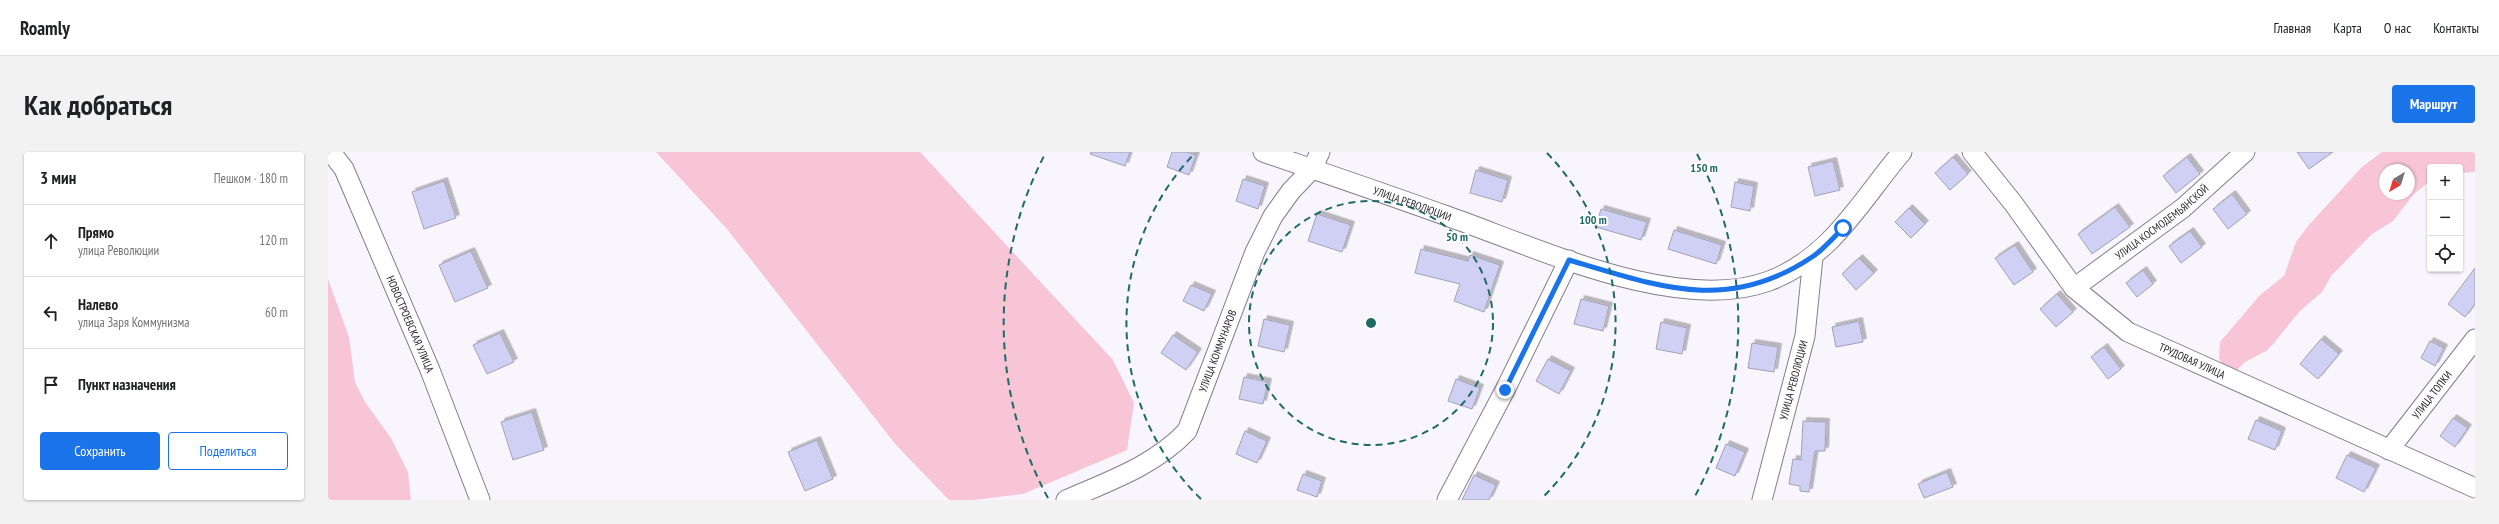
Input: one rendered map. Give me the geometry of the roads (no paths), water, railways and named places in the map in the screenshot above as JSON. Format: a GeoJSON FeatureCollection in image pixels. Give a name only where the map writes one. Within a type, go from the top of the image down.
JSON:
{"type":"FeatureCollection","features":[{"type":"Feature","properties":{"kind":"street","name":"НОВОСТРОЕВСКАЯ УЛИЦА"},"geometry":{"type":"LineString","coordinates":[[331,152],[344,169],[430,370],[480,500]]}},
{"type":"Feature","properties":{"kind":"street","name":"УЛИЦА РЕВОЛЮЦИИ"},"geometry":{"type":"LineString","coordinates":[[1263,152],[1569,260],[1651,284],[1684,290],[1716,291],[1742,288],[1770,281],[1813,257],[1843,228],[1902,152]]}},
{"type":"Feature","properties":{"kind":"street","name":"УЛИЦА КОММУНАРОВ"},"geometry":{"type":"LineString","coordinates":[[1066,500],[1149,463],[1174,445],[1187,431],[1255,252],[1273,216],[1290,191],[1312,169],[1320,152]]}},
{"type":"Feature","properties":{"kind":"street","name":"ТРУДОВАЯ УЛИЦА"},"geometry":{"type":"LineString","coordinates":[[1972,152],[2074,288],[2128,332],[2475,488]]}},
{"type":"Feature","properties":{"kind":"street","name":"УЛИЦА КОСМОДЕМЬЯНСКОЙ"},"geometry":{"type":"LineString","coordinates":[[2074,288],[2183,208],[2245,152]]}},
{"type":"Feature","properties":{"kind":"street","name":"УЛИЦА РЕВОЛЮЦИИ"},"geometry":{"type":"LineString","coordinates":[[1762,500],[1805,336],[1813,257]]}},
{"type":"Feature","properties":{"kind":"street"},"geometry":{"type":"LineString","coordinates":[[1447,500],[1505,390],[1569,260]]}},
{"type":"Feature","properties":{"kind":"street","name":"УЛИЦА ТОПКИ"},"geometry":{"type":"LineString","coordinates":[[2389,450],[2475,339]]}}]}
